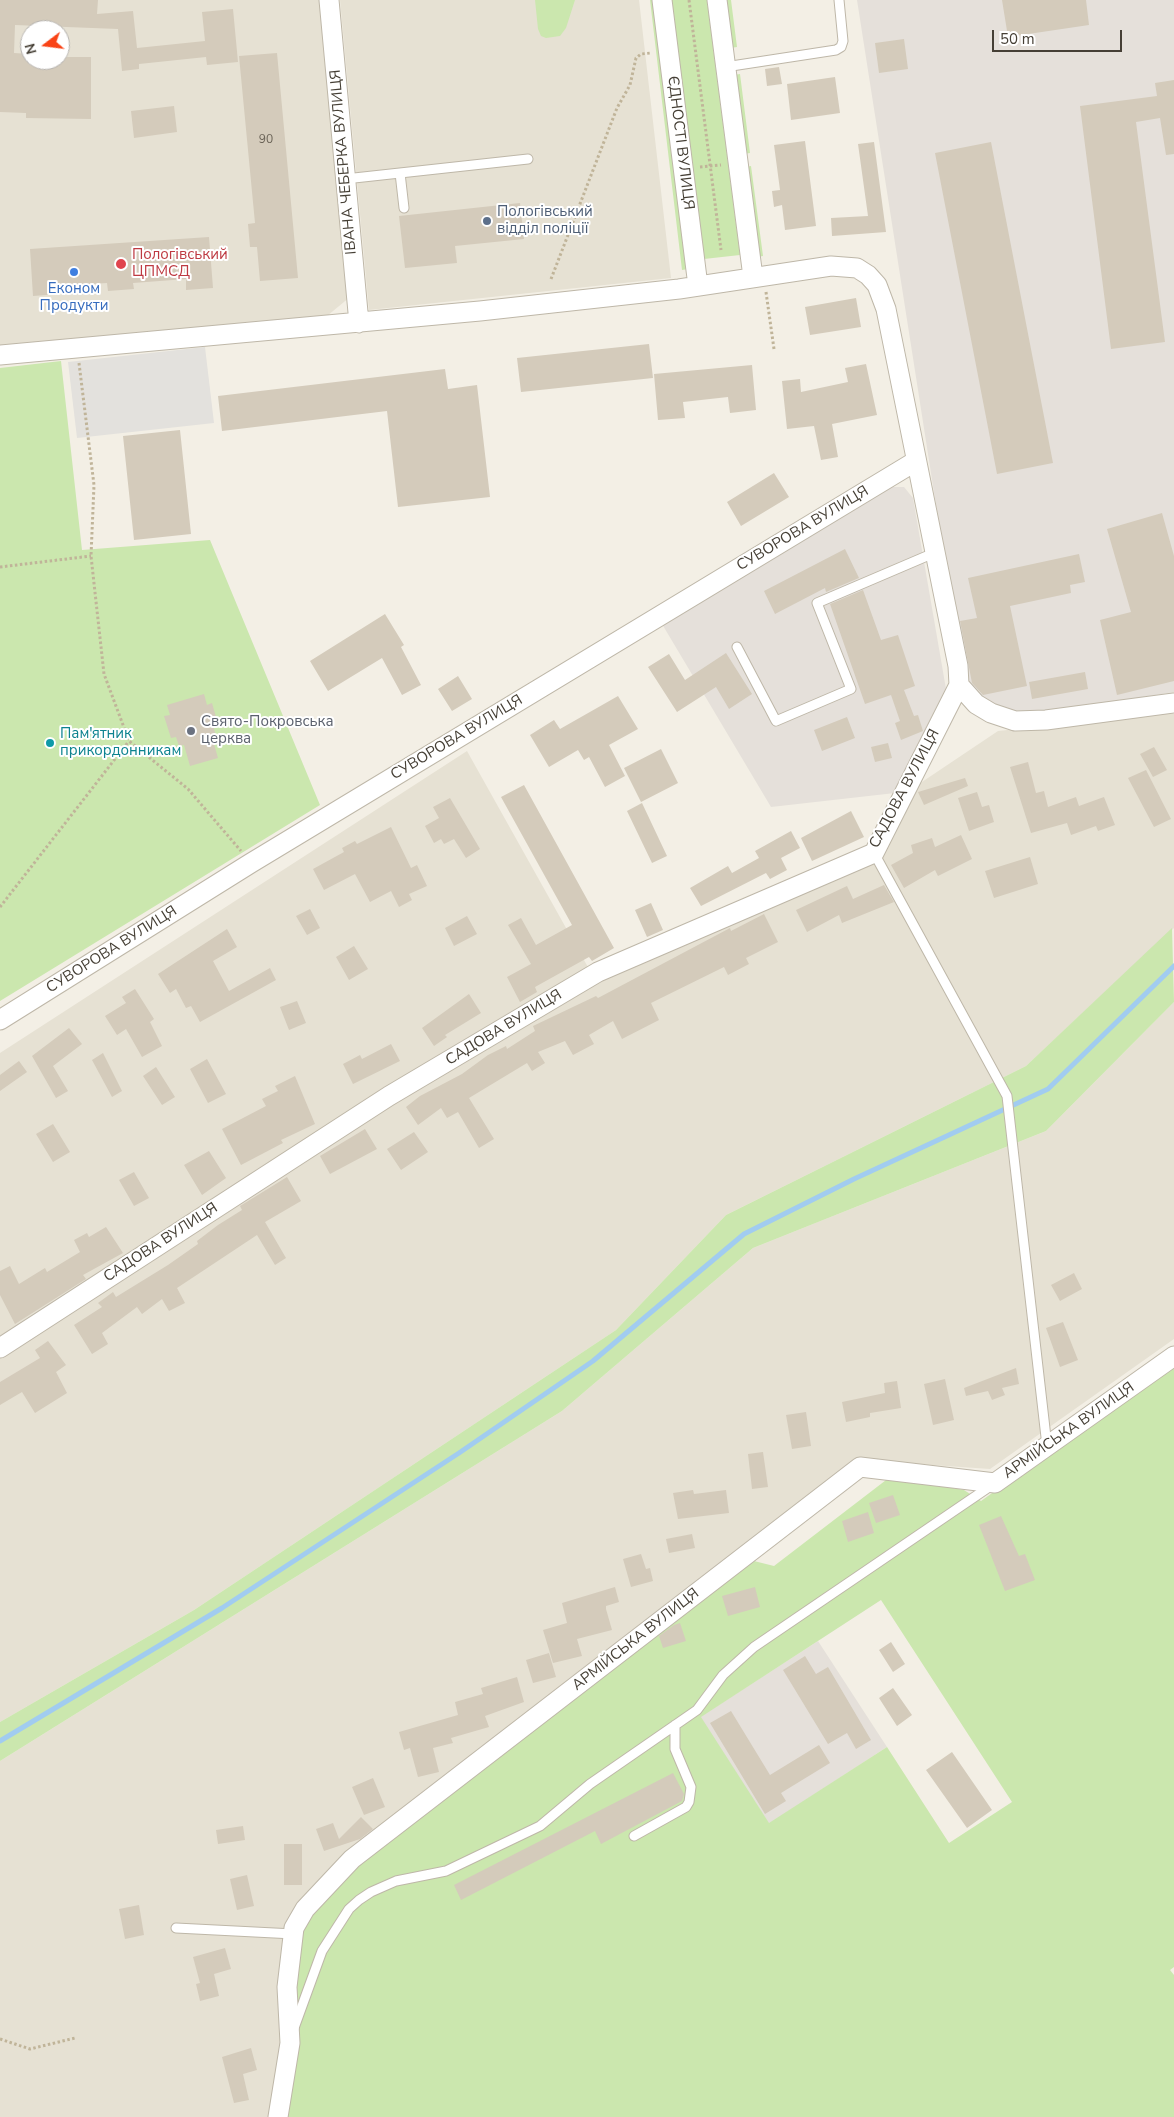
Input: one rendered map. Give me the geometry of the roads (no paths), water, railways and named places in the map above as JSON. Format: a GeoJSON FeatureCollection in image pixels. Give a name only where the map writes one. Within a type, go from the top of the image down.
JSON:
{"type":"FeatureCollection","features":[{"type":"Feature","properties":{"kind":"street","name":"ІВАНА ЧЕБЕРКА ВУЛИЦЯ"},"geometry":{"type":"LineString","coordinates":[[328,0],[359,323]]}},
{"type":"Feature","properties":{"kind":"street","name":"ЄДНОСТІ ВУЛИЦЯ"},"geometry":{"type":"LineString","coordinates":[[662,0],[698,286]]}},
{"type":"Feature","properties":{"kind":"street"},"geometry":{"type":"LineString","coordinates":[[717,0],[738,162],[758,276]]}},
{"type":"Feature","properties":{"kind":"street"},"geometry":{"type":"LineString","coordinates":[[0,355],[359,323],[698,286],[840,265],[857,268],[874,280],[880,290],[886,309],[958,666],[959,685],[984,708],[1015,720],[1046,720],[1174,702]]}},
{"type":"Feature","properties":{"kind":"street","name":"СУВОРОВА ВУЛИЦЯ"},"geometry":{"type":"LineString","coordinates":[[0,1020],[251,863],[916,460]]}},
{"type":"Feature","properties":{"kind":"street","name":"САДОВА ВУЛИЦЯ"},"geometry":{"type":"LineString","coordinates":[[0,1348],[389,1096],[598,972],[874,853],[959,685]]}},
{"type":"Feature","properties":{"kind":"street","name":"АРМІЙСЬКА ВУЛИЦЯ"},"geometry":{"type":"LineString","coordinates":[[278,2117],[290,2043],[287,1987],[294,1928],[305,1909],[352,1859],[860,1467],[995,1483],[1174,1356]]}},
{"type":"Feature","properties":{"kind":"lane"},"geometry":{"type":"LineString","coordinates":[[726,67],[836,50],[843,41],[839,0]]}},
{"type":"Feature","properties":{"kind":"lane"},"geometry":{"type":"LineString","coordinates":[[345,179],[528,159]]}},
{"type":"Feature","properties":{"kind":"lane"},"geometry":{"type":"LineString","coordinates":[[400,173],[404,208]]}},
{"type":"Feature","properties":{"kind":"lane"},"geometry":{"type":"LineString","coordinates":[[737,647],[776,721],[851,689],[817,603],[934,554]]}},
{"type":"Feature","properties":{"kind":"lane"},"geometry":{"type":"LineString","coordinates":[[874,853],[1007,1096],[1047,1446]]}},
{"type":"Feature","properties":{"kind":"lane"},"geometry":{"type":"LineString","coordinates":[[290,2043],[322,1951],[349,1909],[359,1900],[371,1892],[396,1881],[446,1871],[540,1826],[590,1784],[697,1710],[723,1674],[754,1647],[995,1483]]}},
{"type":"Feature","properties":{"kind":"lane"},"geometry":{"type":"LineString","coordinates":[[634,1836],[686,1807],[689,1802],[691,1787],[675,1750],[676,1725]]}},
{"type":"Feature","properties":{"kind":"lane"},"geometry":{"type":"LineString","coordinates":[[176,1928],[294,1934]]}},
{"type":"Feature","properties":{"kind":"waterway"},"geometry":{"type":"LineString","coordinates":[[0,1741],[222,1608],[459,1453],[593,1361],[744,1234],[854,1179],[1048,1089],[1174,966]]}},
{"type":"Feature","properties":{"kind":"place","name":"Пологівський відділ поліції"},"geometry":{"type":"Point","coordinates":[487,221]}},
{"type":"Feature","properties":{"kind":"place","name":"Пологівський ЦПМСД"},"geometry":{"type":"Point","coordinates":[121,264]}},
{"type":"Feature","properties":{"kind":"place","name":"Економ Продукти"},"geometry":{"type":"Point","coordinates":[74,272]}},
{"type":"Feature","properties":{"kind":"place","name":"Свято-Покровська церква"},"geometry":{"type":"Point","coordinates":[191,731]}},
{"type":"Feature","properties":{"kind":"place","name":"Пам'ятник прикордонникам"},"geometry":{"type":"Point","coordinates":[50,743]}}]}
